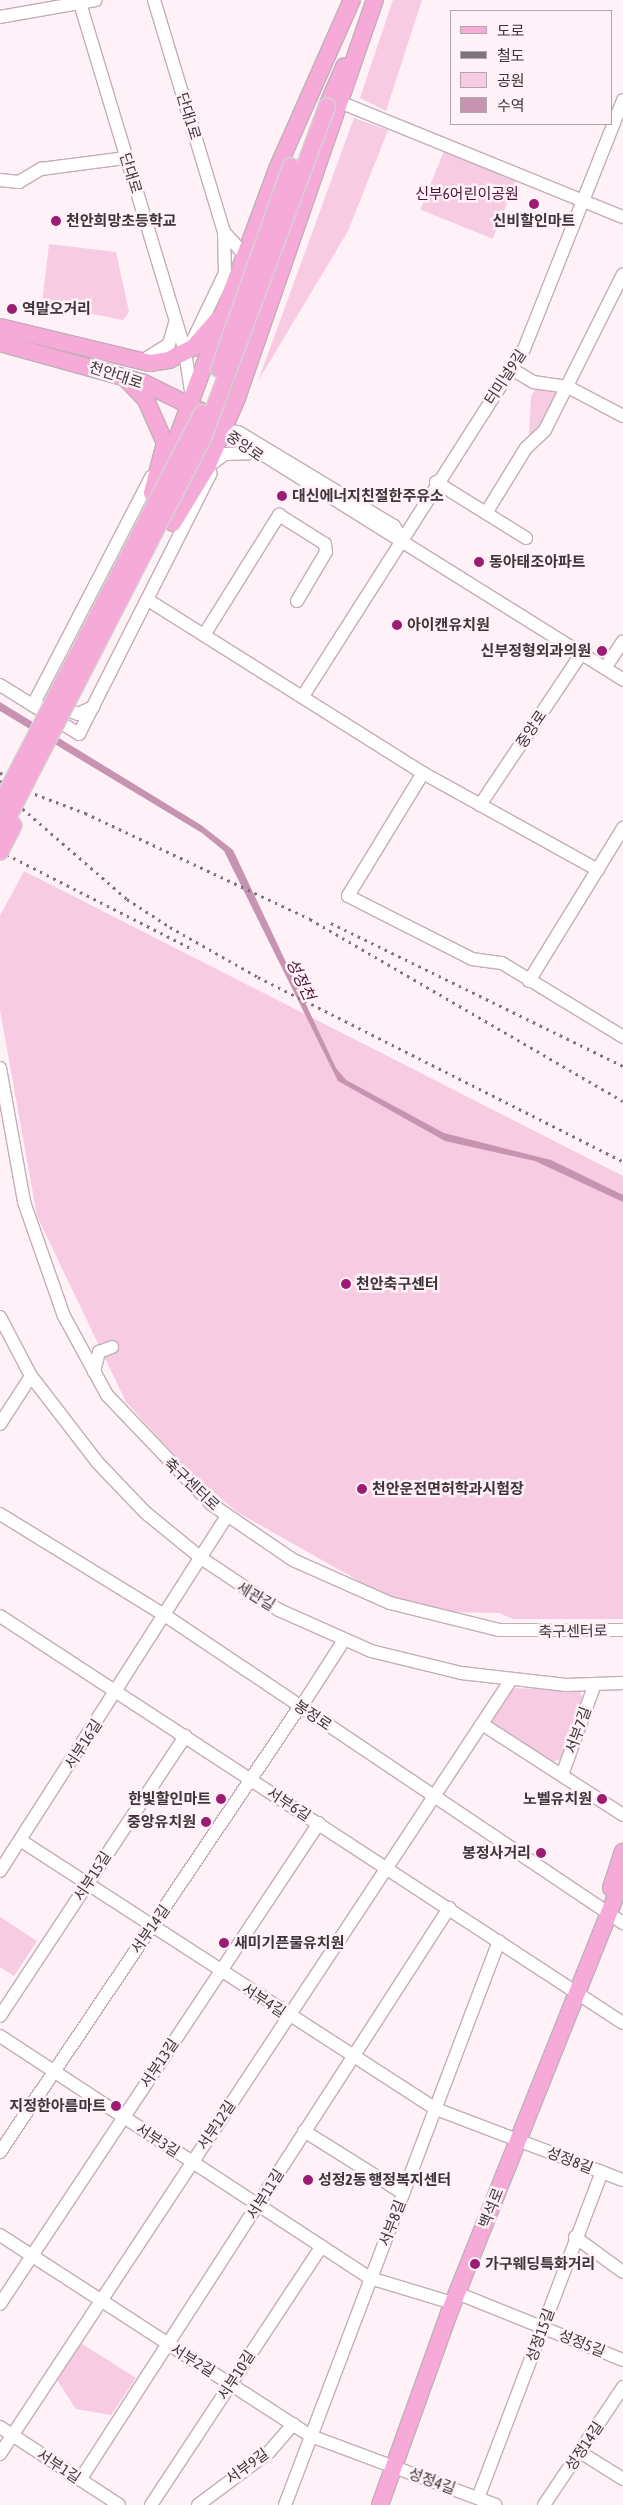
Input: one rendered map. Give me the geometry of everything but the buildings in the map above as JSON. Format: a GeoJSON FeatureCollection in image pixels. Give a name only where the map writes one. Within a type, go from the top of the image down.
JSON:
{"type":"FeatureCollection","features":[{"type":"Feature","properties":{"kind":"main road"},"geometry":{"type":"LineString","coordinates":[[0,852],[173,523],[213,462],[222,429],[237,398],[328,104],[354,0]]}},
{"type":"Feature","properties":{"kind":"main road"},"geometry":{"type":"LineString","coordinates":[[0,784],[152,494],[193,404],[242,265],[316,76],[354,0]]}},
{"type":"Feature","properties":{"kind":"main road"},"geometry":{"type":"LineString","coordinates":[[0,805],[200,418],[370,0]]}},
{"type":"Feature","properties":{"kind":"main road"},"geometry":{"type":"LineString","coordinates":[[0,834],[203,438],[328,104],[375,0]]}},
{"type":"Feature","properties":{"kind":"main road"},"geometry":{"type":"LineString","coordinates":[[110,356],[142,361],[168,360],[185,352],[208,334],[242,265]]}},
{"type":"Feature","properties":{"kind":"main road","name":"천안대로"},"geometry":{"type":"LineString","coordinates":[[0,327],[110,356]]}},
{"type":"Feature","properties":{"kind":"main road","name":"천안대로"},"geometry":{"type":"LineString","coordinates":[[0,344],[120,376],[193,404],[222,429]]}},
{"type":"Feature","properties":{"kind":"main road"},"geometry":{"type":"LineString","coordinates":[[110,356],[193,404]]}},
{"type":"Feature","properties":{"kind":"main road"},"geometry":{"type":"LineString","coordinates":[[120,376],[146,400],[165,443],[152,494]]}},
{"type":"Feature","properties":{"kind":"main road","name":"백석로"},"geometry":{"type":"LineString","coordinates":[[608,1913],[623,1852]]}},
{"type":"Feature","properties":{"kind":"main road","name":"백석로"},"geometry":{"type":"LineString","coordinates":[[380,2505],[455,2298],[623,1878]]}},
{"type":"Feature","properties":{"kind":"street"},"geometry":{"type":"LineString","coordinates":[[0,18],[96,0]]}},
{"type":"Feature","properties":{"kind":"street","name":"단대1로"},"geometry":{"type":"LineString","coordinates":[[154,0],[224,232]]}},
{"type":"Feature","properties":{"kind":"street","name":"단대로"},"geometry":{"type":"LineString","coordinates":[[80,2],[185,352],[193,404]]}},
{"type":"Feature","properties":{"kind":"street","name":"터미널9길"},"geometry":{"type":"LineString","coordinates":[[402,540],[436,482],[510,368],[543,308],[586,202],[623,100]]}},
{"type":"Feature","properties":{"kind":"street"},"geometry":{"type":"LineString","coordinates":[[328,104],[623,217]]}},
{"type":"Feature","properties":{"kind":"street"},"geometry":{"type":"LineString","coordinates":[[0,180],[19,182],[41,169],[126,158]]}},
{"type":"Feature","properties":{"kind":"street"},"geometry":{"type":"LineString","coordinates":[[224,232],[240,250],[250,244]]}},
{"type":"Feature","properties":{"kind":"street"},"geometry":{"type":"LineString","coordinates":[[185,352],[225,273],[224,232]]}},
{"type":"Feature","properties":{"kind":"street"},"geometry":{"type":"LineString","coordinates":[[486,513],[526,448],[545,430],[568,387],[576,364],[623,274]]}},
{"type":"Feature","properties":{"kind":"street"},"geometry":{"type":"LineString","coordinates":[[142,361],[169,344],[175,320]]}},
{"type":"Feature","properties":{"kind":"street"},"geometry":{"type":"LineString","coordinates":[[510,368],[533,382],[568,387],[623,416]]}},
{"type":"Feature","properties":{"kind":"street"},"geometry":{"type":"LineString","coordinates":[[237,398],[239,425],[252,440]]}},
{"type":"Feature","properties":{"kind":"street","name":"중앙로"},"geometry":{"type":"LineString","coordinates":[[222,429],[252,440],[394,526],[402,540]]}},
{"type":"Feature","properties":{"kind":"street","name":"중앙로"},"geometry":{"type":"LineString","coordinates":[[222,429],[263,458],[385,535],[402,540],[623,680]]}},
{"type":"Feature","properties":{"kind":"street"},"geometry":{"type":"LineString","coordinates":[[33,705],[140,503],[165,443]]}},
{"type":"Feature","properties":{"kind":"street"},"geometry":{"type":"LineString","coordinates":[[213,462],[242,450],[263,458]]}},
{"type":"Feature","properties":{"kind":"street","name":"중앙로"},"geometry":{"type":"LineString","coordinates":[[33,705],[79,734],[148,600],[213,462]]}},
{"type":"Feature","properties":{"kind":"street"},"geometry":{"type":"LineString","coordinates":[[436,482],[526,538]]}},
{"type":"Feature","properties":{"kind":"street"},"geometry":{"type":"LineString","coordinates":[[204,635],[279,514],[325,544],[326,552],[297,601]]}},
{"type":"Feature","properties":{"kind":"street"},"geometry":{"type":"LineString","coordinates":[[303,696],[402,540]]}},
{"type":"Feature","properties":{"kind":"street"},"geometry":{"type":"LineString","coordinates":[[148,600],[423,773],[598,870]]}},
{"type":"Feature","properties":{"kind":"street"},"geometry":{"type":"LineString","coordinates":[[605,668],[623,641]]}},
{"type":"Feature","properties":{"kind":"street","name":"중앙로"},"geometry":{"type":"LineString","coordinates":[[480,805],[582,654]]}},
{"type":"Feature","properties":{"kind":"street"},"geometry":{"type":"LineString","coordinates":[[46,681],[49,700],[58,708]]}},
{"type":"Feature","properties":{"kind":"street"},"geometry":{"type":"LineString","coordinates":[[0,686],[33,705],[58,708],[78,714],[93,706]]}},
{"type":"Feature","properties":{"kind":"street"},"geometry":{"type":"LineString","coordinates":[[423,773],[348,896],[472,959],[502,963],[623,1037]]}},
{"type":"Feature","properties":{"kind":"street"},"geometry":{"type":"LineString","coordinates":[[529,981],[623,828]]}},
{"type":"Feature","properties":{"kind":"street","name":"축구센터로"},"geometry":{"type":"LineString","coordinates":[[0,1068],[24,1202],[39,1253],[94,1372],[123,1415],[158,1453],[227,1516],[293,1560],[390,1603],[499,1630],[623,1630]]}},
{"type":"Feature","properties":{"kind":"street","name":"세관길"},"geometry":{"type":"LineString","coordinates":[[0,1317],[31,1376],[98,1463],[146,1513],[201,1558],[279,1610],[344,1640],[416,1662],[510,1681],[623,1683]]}},
{"type":"Feature","properties":{"kind":"street"},"geometry":{"type":"LineString","coordinates":[[94,1372],[98,1353],[112,1346]]}},
{"type":"Feature","properties":{"kind":"street"},"geometry":{"type":"LineString","coordinates":[[0,1424],[31,1376]]}},
{"type":"Feature","properties":{"kind":"street","name":"봉정로"},"geometry":{"type":"LineString","coordinates":[[0,1514],[166,1616],[623,1923]]}},
{"type":"Feature","properties":{"kind":"street","name":"서부16길"},"geometry":{"type":"LineString","coordinates":[[0,1871],[166,1616],[227,1516]]}},
{"type":"Feature","properties":{"kind":"street","name":"서부6길"},"geometry":{"type":"LineString","coordinates":[[0,1616],[118,1691],[623,2023]]}},
{"type":"Feature","properties":{"kind":"street","name":"서부14길"},"geometry":{"type":"LineString","coordinates":[[0,2152],[53,2070],[253,1781],[344,1640]]}},
{"type":"Feature","properties":{"kind":"street","name":"서부12길"},"geometry":{"type":"LineString","coordinates":[[0,2454],[510,1681]]}},
{"type":"Feature","properties":{"kind":"street","name":"서부7길"},"geometry":{"type":"LineString","coordinates":[[562,1775],[595,1684]]}},
{"type":"Feature","properties":{"kind":"street","name":"서부7길"},"geometry":{"type":"LineString","coordinates":[[482,1724],[623,1815]]}},
{"type":"Feature","properties":{"kind":"street","name":"서부15길"},"geometry":{"type":"LineString","coordinates":[[0,2016],[185,1736]]}},
{"type":"Feature","properties":{"kind":"street","name":"서부13길"},"geometry":{"type":"LineString","coordinates":[[0,2304],[319,1823]]}},
{"type":"Feature","properties":{"kind":"street","name":"서부4길"},"geometry":{"type":"LineString","coordinates":[[20,1840],[219,1972],[436,2109],[518,2140]]}},
{"type":"Feature","properties":{"kind":"street","name":"서부11길"},"geometry":{"type":"LineString","coordinates":[[80,2480],[448,1908]]}},
{"type":"Feature","properties":{"kind":"street","name":"서부8길"},"geometry":{"type":"LineString","coordinates":[[286,2505],[370,2278],[499,1942]]}},
{"type":"Feature","properties":{"kind":"street","name":"서부3길"},"geometry":{"type":"LineString","coordinates":[[0,2036],[370,2278],[455,2298]]}},
{"type":"Feature","properties":{"kind":"street"},"geometry":{"type":"LineString","coordinates":[[304,2131],[403,2193]]}},
{"type":"Feature","properties":{"kind":"street","name":"성정8길"},"geometry":{"type":"LineString","coordinates":[[518,2140],[623,2180]]}},
{"type":"Feature","properties":{"kind":"street","name":"성정15길"},"geometry":{"type":"LineString","coordinates":[[478,2498],[544,2328],[575,2237],[602,2172]]}},
{"type":"Feature","properties":{"kind":"street","name":"서부2길"},"geometry":{"type":"LineString","coordinates":[[0,2235],[311,2436],[395,2467]]}},
{"type":"Feature","properties":{"kind":"street"},"geometry":{"type":"LineString","coordinates":[[575,2237],[623,2272]]}},
{"type":"Feature","properties":{"kind":"street","name":"서부10길"},"geometry":{"type":"LineString","coordinates":[[151,2505],[322,2246]]}},
{"type":"Feature","properties":{"kind":"street","name":"성정5길"},"geometry":{"type":"LineString","coordinates":[[455,2298],[544,2328],[623,2360]]}},
{"type":"Feature","properties":{"kind":"street","name":"성정14길"},"geometry":{"type":"LineString","coordinates":[[544,2505],[623,2387]]}},
{"type":"Feature","properties":{"kind":"street","name":"서부9길"},"geometry":{"type":"LineString","coordinates":[[198,2505],[268,2452],[293,2424]]}},
{"type":"Feature","properties":{"kind":"street","name":"서부1길"},"geometry":{"type":"LineString","coordinates":[[0,2427],[119,2505]]}},
{"type":"Feature","properties":{"kind":"street"},"geometry":{"type":"LineString","coordinates":[[580,2452],[623,2479]]}},
{"type":"Feature","properties":{"kind":"street","name":"성정4길"},"geometry":{"type":"LineString","coordinates":[[395,2467],[496,2505]]}},
{"type":"Feature","properties":{"kind":"green space"},"geometry":{"type":"Polygon","coordinates":[[[393,0],[422,0],[386,111],[360,98],[393,0]]]}},
{"type":"Feature","properties":{"kind":"green space"},"geometry":{"type":"Polygon","coordinates":[[[354,118],[388,130],[348,231],[258,381],[354,118]]]}},
{"type":"Feature","properties":{"kind":"green space","name":"신부6어린이공원"},"geometry":{"type":"Polygon","coordinates":[[[444,151],[516,180],[493,239],[420,209],[444,151]]]}},
{"type":"Feature","properties":{"kind":"green space"},"geometry":{"type":"Polygon","coordinates":[[[49,244],[116,252],[129,312],[123,320],[42,304],[49,244]]]}},
{"type":"Feature","properties":{"kind":"green space"},"geometry":{"type":"Polygon","coordinates":[[[538,385],[558,393],[540,427],[529,436],[531,397],[538,385]]]}},
{"type":"Feature","properties":{"kind":"green space","name":"천안축구센터"},"geometry":{"type":"Polygon","coordinates":[[[24,871],[623,1176],[623,1619],[513,1619],[499,1613],[446,1612],[382,1594],[237,1512],[189,1471],[126,1402],[37,1216],[0,1010],[0,916],[24,871]]]}},
{"type":"Feature","properties":{"kind":"green space"},"geometry":{"type":"Polygon","coordinates":[[[512,1688],[579,1690],[583,1698],[561,1759],[550,1763],[493,1724],[492,1718],[512,1688]]]}},
{"type":"Feature","properties":{"kind":"green space"},"geometry":{"type":"Polygon","coordinates":[[[0,1917],[37,1941],[14,1976],[0,1967],[0,1917]]]}},
{"type":"Feature","properties":{"kind":"green space"},"geometry":{"type":"Polygon","coordinates":[[[79,2342],[136,2378],[111,2415],[76,2409],[55,2377],[79,2342]]]}},
{"type":"Feature","properties":{"kind":"water"},"geometry":{"type":"Polygon","coordinates":[[[0,702],[201,825],[233,850],[336,1068],[346,1080],[444,1133],[551,1160],[623,1195],[623,1202],[535,1161],[445,1141],[338,1081],[224,851],[202,833],[0,711],[0,702]]]}},
{"type":"Feature","properties":{"kind":"railway"},"geometry":{"type":"LineString","coordinates":[[0,773],[18,779]]}},
{"type":"Feature","properties":{"kind":"railway"},"geometry":{"type":"LineString","coordinates":[[0,781],[85,813],[310,919],[623,1101]]}},
{"type":"Feature","properties":{"kind":"railway"},"geometry":{"type":"LineString","coordinates":[[0,789],[127,899],[170,927],[258,977],[623,1161]]}},
{"type":"Feature","properties":{"kind":"railway"},"geometry":{"type":"LineString","coordinates":[[0,851],[194,950]]}},
{"type":"Feature","properties":{"kind":"railway"},"geometry":{"type":"LineString","coordinates":[[331,923],[623,1066]]}},
{"type":"Feature","properties":{"kind":"place","name":"신비할인마트"},"geometry":{"type":"Point","coordinates":[534,204]}},
{"type":"Feature","properties":{"kind":"place","name":"천안희망초등학교"},"geometry":{"type":"Point","coordinates":[56,221]}},
{"type":"Feature","properties":{"kind":"place","name":"역말오거리"},"geometry":{"type":"Point","coordinates":[12,309]}},
{"type":"Feature","properties":{"kind":"place","name":"대신에너지친절한주유소"},"geometry":{"type":"Point","coordinates":[282,496]}},
{"type":"Feature","properties":{"kind":"place","name":"동아태조아파트"},"geometry":{"type":"Point","coordinates":[479,562]}},
{"type":"Feature","properties":{"kind":"place","name":"아이캔유치원"},"geometry":{"type":"Point","coordinates":[397,625]}},
{"type":"Feature","properties":{"kind":"place","name":"신부정형외과의원"},"geometry":{"type":"Point","coordinates":[602,651]}},
{"type":"Feature","properties":{"kind":"place","name":"천안축구센터"},"geometry":{"type":"Point","coordinates":[346,1284]}},
{"type":"Feature","properties":{"kind":"place","name":"천안운전면허학과시험장"},"geometry":{"type":"Point","coordinates":[362,1489]}},
{"type":"Feature","properties":{"kind":"place","name":"한빛할인마트"},"geometry":{"type":"Point","coordinates":[221,1799]}},
{"type":"Feature","properties":{"kind":"place","name":"노벨유치원"},"geometry":{"type":"Point","coordinates":[602,1799]}},
{"type":"Feature","properties":{"kind":"place","name":"중앙유치원"},"geometry":{"type":"Point","coordinates":[206,1822]}},
{"type":"Feature","properties":{"kind":"place","name":"봉정사거리"},"geometry":{"type":"Point","coordinates":[541,1853]}},
{"type":"Feature","properties":{"kind":"place","name":"새미기픈물유치원"},"geometry":{"type":"Point","coordinates":[224,1943]}},
{"type":"Feature","properties":{"kind":"place","name":"지정한아름마트"},"geometry":{"type":"Point","coordinates":[116,2106]}},
{"type":"Feature","properties":{"kind":"place","name":"성정2동 행정복지센터"},"geometry":{"type":"Point","coordinates":[308,2180]}},
{"type":"Feature","properties":{"kind":"place","name":"가구웨딩특화거리"},"geometry":{"type":"Point","coordinates":[475,2264]}},
{"type":"Feature","properties":{"kind":"water label","name":"성정천"},"geometry":{"type":"Point","coordinates":[301,979]}}]}
